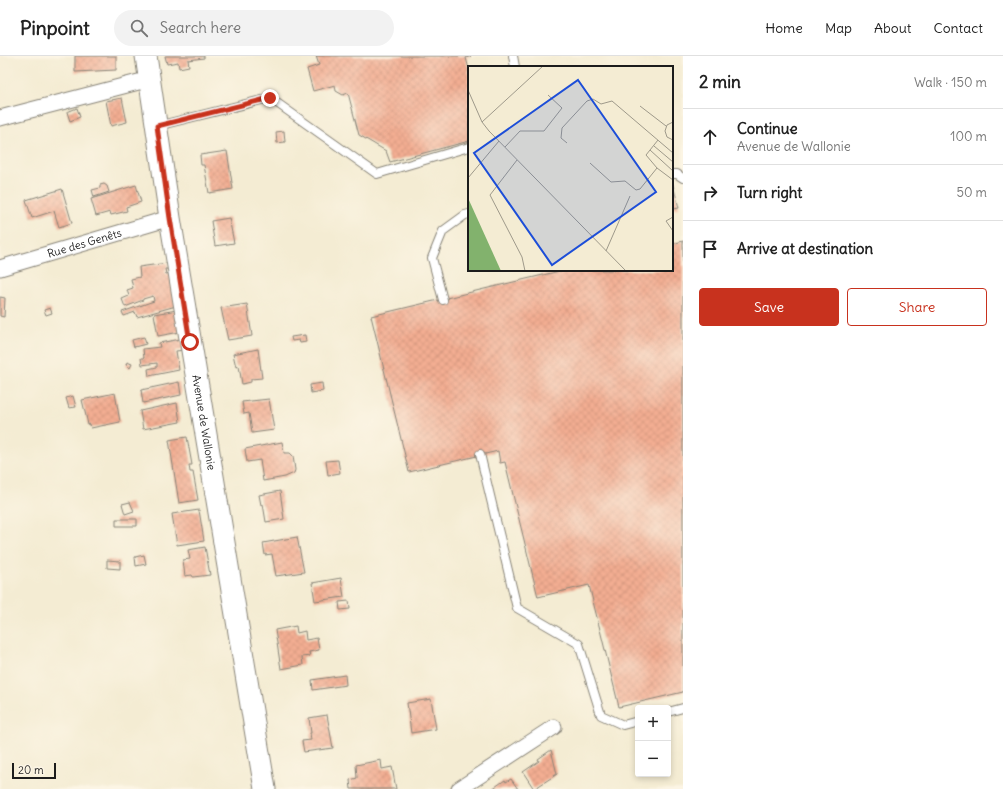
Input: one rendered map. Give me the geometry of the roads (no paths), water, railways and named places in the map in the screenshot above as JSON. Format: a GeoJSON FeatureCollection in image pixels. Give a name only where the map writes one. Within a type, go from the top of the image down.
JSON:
{"type":"FeatureCollection","features":[{"type":"Feature","properties":{"kind":"street","name":"Avenue de Wallonie"},"geometry":{"type":"LineString","coordinates":[[146,56],[170,218],[265,789]]}},
{"type":"Feature","properties":{"kind":"street"},"geometry":{"type":"LineString","coordinates":[[0,118],[150,79]]}},
{"type":"Feature","properties":{"kind":"street","name":"Rue des Genêts"},"geometry":{"type":"LineString","coordinates":[[0,268],[170,218]]}},
{"type":"Feature","properties":{"kind":"street"},"geometry":{"type":"LineString","coordinates":[[459,789],[554,727]]}},
{"type":"Feature","properties":{"kind":"lane"},"geometry":{"type":"LineString","coordinates":[[513,56],[515,66]]}},
{"type":"Feature","properties":{"kind":"lane"},"geometry":{"type":"LineString","coordinates":[[157,126],[270,98],[377,174],[468,147]]}},
{"type":"Feature","properties":{"kind":"lane"},"geometry":{"type":"LineString","coordinates":[[673,174],[677,174],[683,178]]}},
{"type":"Feature","properties":{"kind":"lane"},"geometry":{"type":"LineString","coordinates":[[443,300],[432,258],[443,231],[468,214]]}},
{"type":"Feature","properties":{"kind":"lane"},"geometry":{"type":"LineString","coordinates":[[480,454],[516,608],[579,644],[601,715],[623,725],[635,722]]}},
{"type":"Feature","properties":{"kind":"lane"},"geometry":{"type":"LineString","coordinates":[[671,711],[683,708]]}}]}
